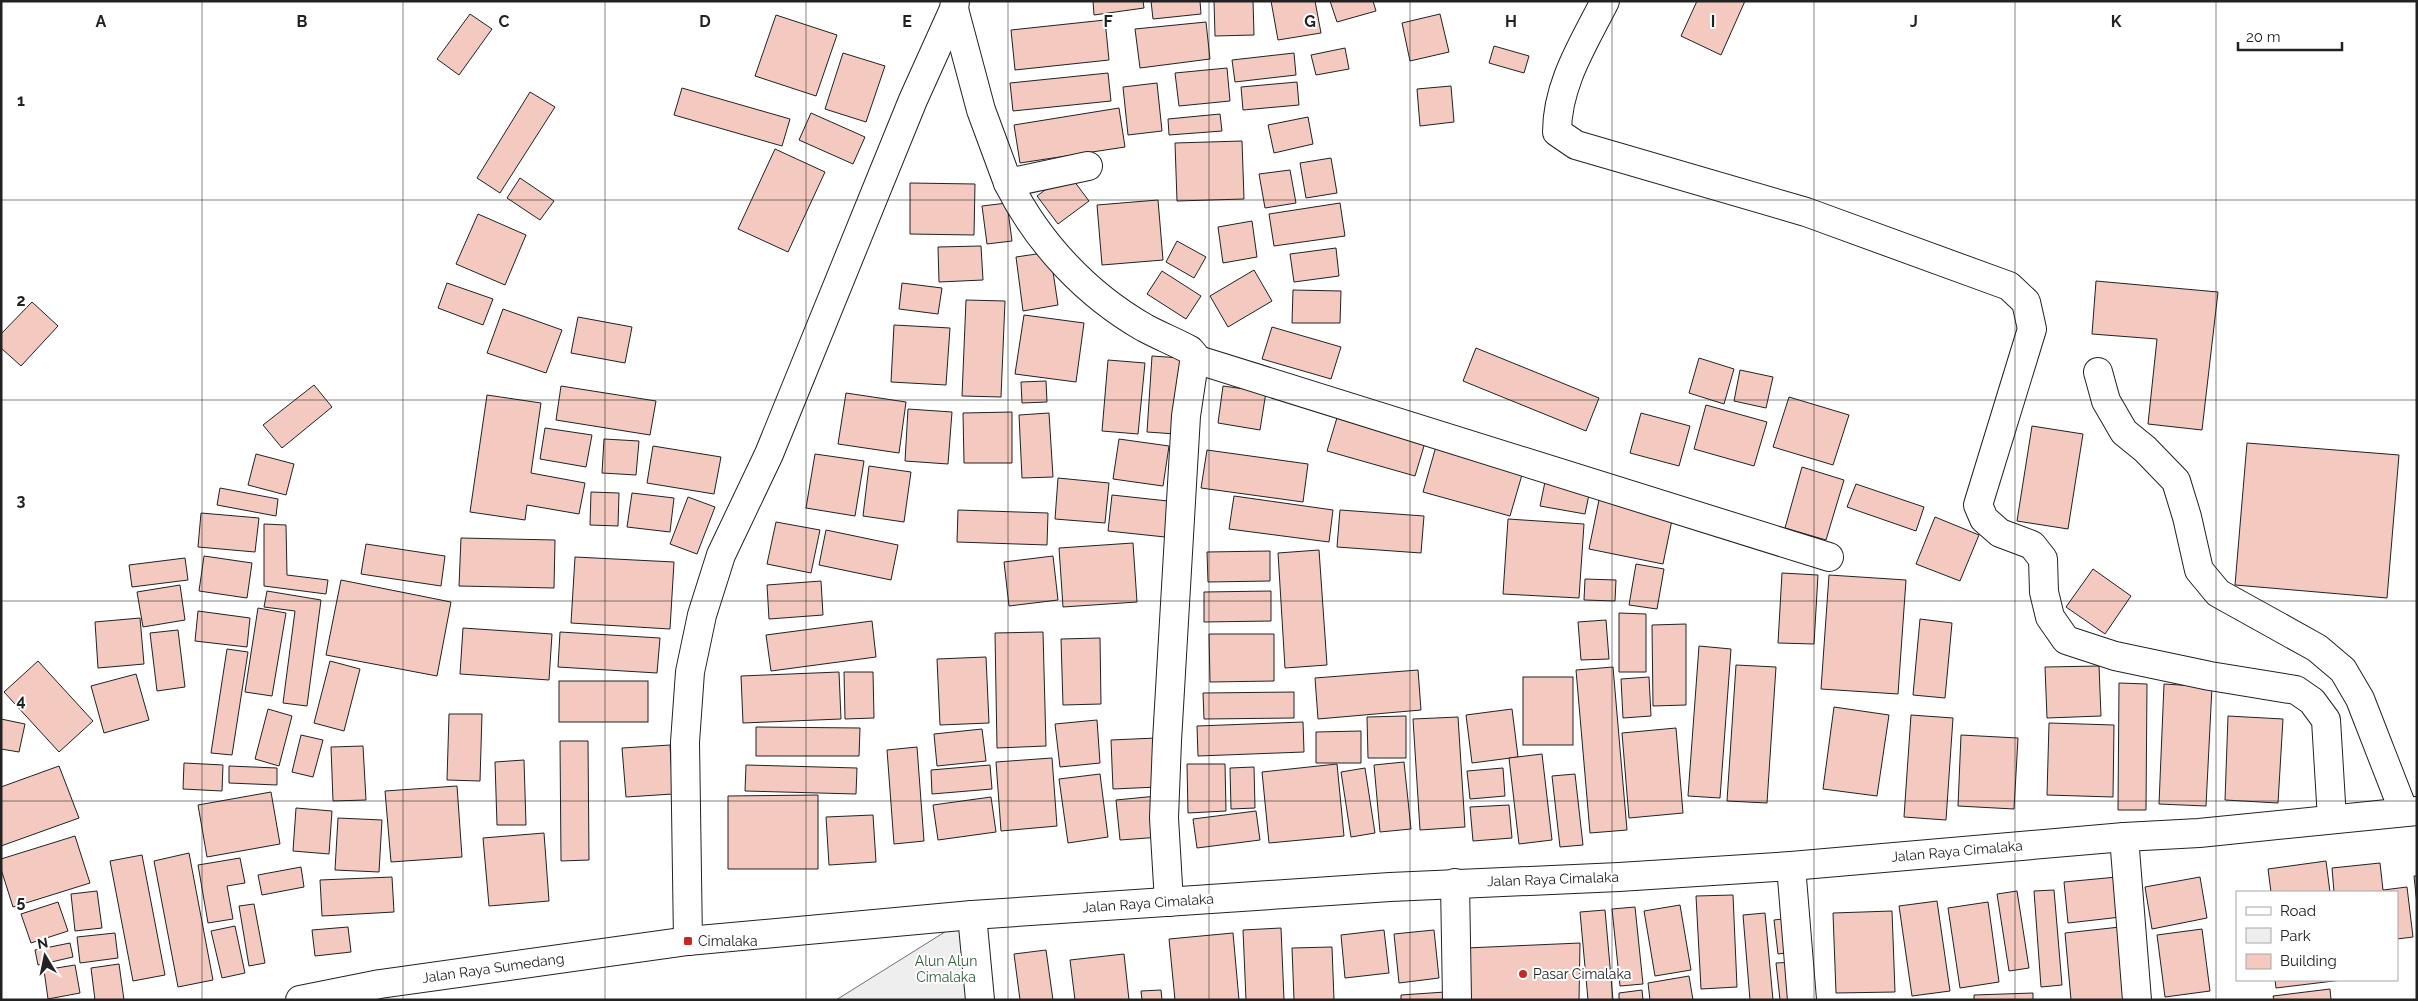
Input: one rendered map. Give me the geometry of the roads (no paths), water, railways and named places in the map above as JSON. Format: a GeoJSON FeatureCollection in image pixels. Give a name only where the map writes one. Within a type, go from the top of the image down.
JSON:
{"type":"FeatureCollection","features":[{"type":"Feature","properties":{"kind":"main road"},"geometry":{"type":"LineString","coordinates":[[1605,1],[1568,74],[1557,112],[1557,132],[1576,145],[1806,212],[2009,286],[2026,302],[2032,329],[1978,505],[1984,519],[2000,533],[2032,545],[2043,559],[2044,592],[2050,617],[2066,640],[2115,656],[2210,676],[2296,690],[2312,701],[2326,720],[2332,819]]}},
{"type":"Feature","properties":{"kind":"main road"},"geometry":{"type":"LineString","coordinates":[[688,941],[685,742],[690,672],[702,615],[720,555],[769,454],[952,11]]}},
{"type":"Feature","properties":{"kind":"main road"},"geometry":{"type":"LineString","coordinates":[[952,11],[981,110],[1008,183],[1047,244],[1076,276],[1107,302],[1145,328],[1190,350],[1194,354],[1186,416],[1164,798],[1169,902]]}},
{"type":"Feature","properties":{"kind":"main road"},"geometry":{"type":"LineString","coordinates":[[1008,183],[1088,166]]}},
{"type":"Feature","properties":{"kind":"main road"},"geometry":{"type":"LineString","coordinates":[[1193,368],[1829,557]]}},
{"type":"Feature","properties":{"kind":"main road"},"geometry":{"type":"LineString","coordinates":[[2098,372],[2106,401],[2124,432],[2145,449],[2176,482],[2188,517],[2199,570],[2218,593],[2317,648],[2343,670],[2360,699],[2410,812]]}},
{"type":"Feature","properties":{"kind":"main road","name":"Jalan Raya Cimalaka"},"geometry":{"type":"LineString","coordinates":[[688,941],[972,915],[1455,884],[1619,877],[1791,866],[2124,837],[2199,833],[2410,812]]}},
{"type":"Feature","properties":{"kind":"main road"},"geometry":{"type":"LineString","coordinates":[[2124,837],[2136,1000]]}},
{"type":"Feature","properties":{"kind":"main road"},"geometry":{"type":"LineString","coordinates":[[1791,866],[1802,1000]]}},
{"type":"Feature","properties":{"kind":"main road"},"geometry":{"type":"LineString","coordinates":[[1455,884],[1457,1000]]}},
{"type":"Feature","properties":{"kind":"main road"},"geometry":{"type":"LineString","coordinates":[[972,915],[980,1000]]}},
{"type":"Feature","properties":{"kind":"main road","name":"Jalan Raya Sumedang"},"geometry":{"type":"LineString","coordinates":[[309,998],[688,941]]}},
{"type":"Feature","properties":{"kind":"place","name":"Cimalaka"},"geometry":{"type":"Point","coordinates":[688,941]}},
{"type":"Feature","properties":{"kind":"place","name":"Pasar Cimalaka"},"geometry":{"type":"Point","coordinates":[1523,974]}},
{"type":"Feature","properties":{"kind":"park label","name":"Alun Alun Cimalaka"},"geometry":{"type":"Point","coordinates":[946,970]}}]}
